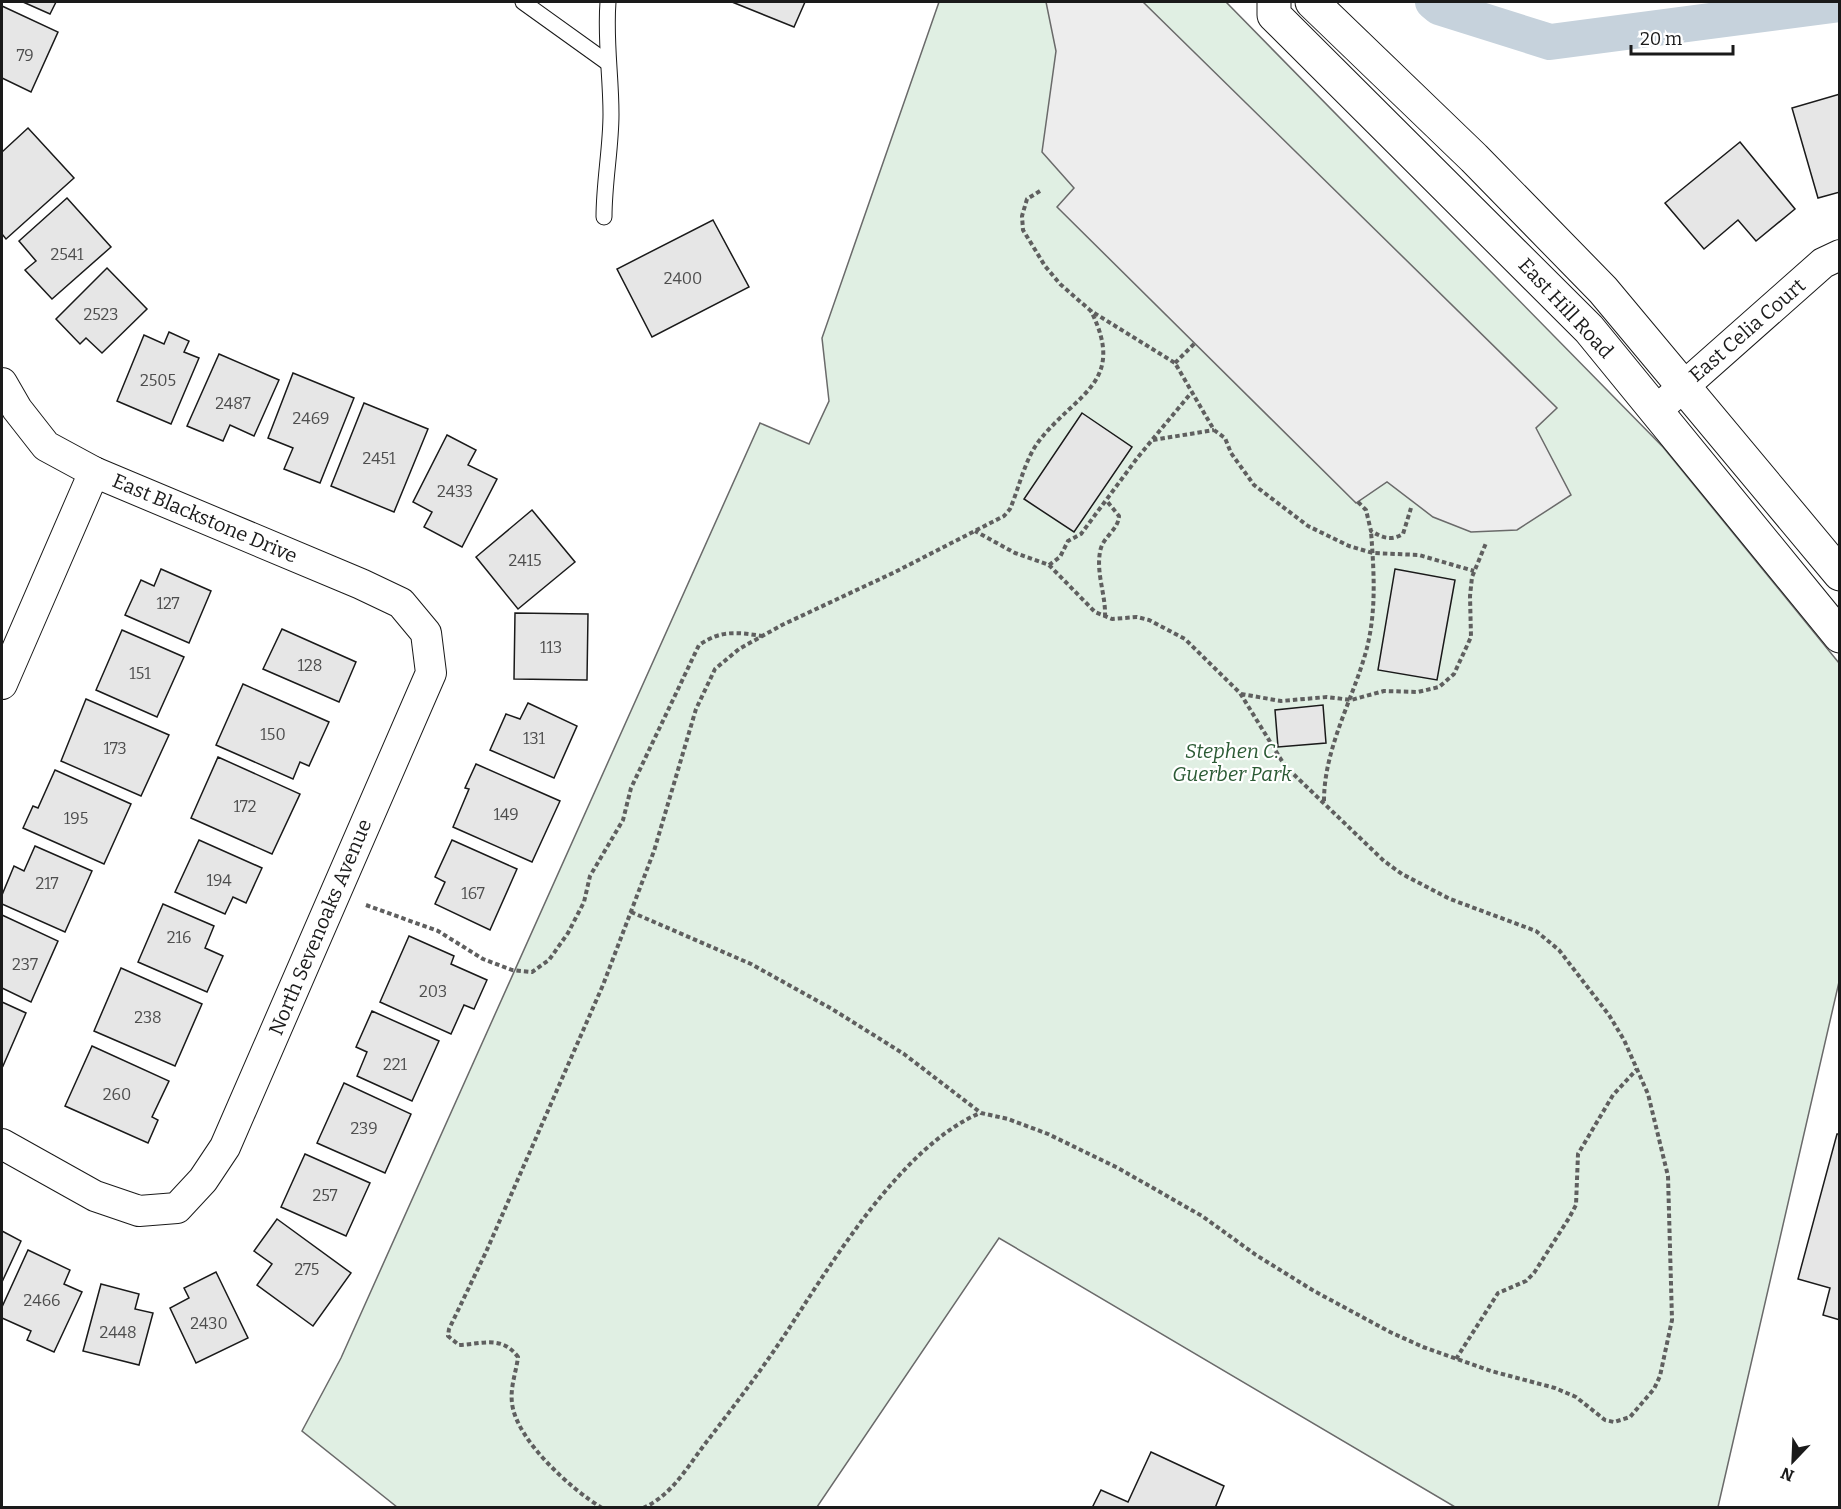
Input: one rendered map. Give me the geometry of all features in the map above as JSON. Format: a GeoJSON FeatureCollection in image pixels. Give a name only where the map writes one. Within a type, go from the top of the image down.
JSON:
{"type":"FeatureCollection","features":[{"type":"Feature","properties":{"kind":"street","name":"East Hill Road"},"geometry":{"type":"LineString","coordinates":[[1274,2],[1274,15],[1589,329],[1839,636]]}},
{"type":"Feature","properties":{"kind":"street","name":"East Hill Road"},"geometry":{"type":"LineString","coordinates":[[1312,2],[1474,159],[1603,290],[1685,385],[1839,574]]}},
{"type":"Feature","properties":{"kind":"street","name":"East Celia Court"},"geometry":{"type":"LineString","coordinates":[[1657,410],[1823,263],[1839,255]]}},
{"type":"Feature","properties":{"kind":"street","name":"East Blackstone Drive"},"geometry":{"type":"LineString","coordinates":[[2,383],[17,409],[46,446],[94,472],[401,603],[426,633]]}},
{"type":"Feature","properties":{"kind":"street"},"geometry":{"type":"LineString","coordinates":[[2,684],[94,472]]}},
{"type":"Feature","properties":{"kind":"street","name":"North Sevenoaks Avenue"},"geometry":{"type":"LineString","coordinates":[[2,1144],[95,1196],[139,1210],[177,1208],[203,1180],[225,1147],[431,673],[426,633]]}},
{"type":"Feature","properties":{"kind":"lane"},"geometry":{"type":"LineString","coordinates":[[523,2],[608,63]]}},
{"type":"Feature","properties":{"kind":"lane"},"geometry":{"type":"LineString","coordinates":[[604,217],[604,189],[611,116],[605,40],[608,2]]}},
{"type":"Feature","properties":{"kind":"path"},"geometry":{"type":"LineString","coordinates":[[1040,190],[1027,199],[1022,216],[1023,230],[1045,266],[1060,284],[1091,311],[1175,363],[1214,430],[1225,438],[1231,453],[1254,485],[1308,526],[1326,536],[1373,553],[1419,555],[1474,571]]}},
{"type":"Feature","properties":{"kind":"path"},"geometry":{"type":"LineString","coordinates":[[602,1508],[536,1452],[520,1428],[512,1404],[511,1392],[518,1357],[513,1350],[494,1341],[459,1344],[448,1336],[449,1329],[486,1252],[603,985],[654,850],[699,703],[715,669],[739,649],[1004,516],[1010,509],[1039,441],[1081,399],[1102,368],[1105,352],[1101,330],[1091,311]]}},
{"type":"Feature","properties":{"kind":"path"},"geometry":{"type":"LineString","coordinates":[[1175,363],[1195,343]]}},
{"type":"Feature","properties":{"kind":"path"},"geometry":{"type":"LineString","coordinates":[[1048,565],[1060,557],[1068,541],[1080,534],[1151,440],[1191,393]]}},
{"type":"Feature","properties":{"kind":"path"},"geometry":{"type":"LineString","coordinates":[[1151,440],[1214,430]]}},
{"type":"Feature","properties":{"kind":"path"},"geometry":{"type":"LineString","coordinates":[[1105,617],[1106,597],[1099,572],[1100,549],[1103,541],[1119,523],[1119,516],[1106,500]]}},
{"type":"Feature","properties":{"kind":"path"},"geometry":{"type":"LineString","coordinates":[[1324,801],[1329,761],[1365,654],[1372,614],[1375,576],[1371,531],[1366,510],[1358,502]]}},
{"type":"Feature","properties":{"kind":"path"},"geometry":{"type":"LineString","coordinates":[[1371,531],[1382,538],[1395,539],[1403,534],[1411,508]]}},
{"type":"Feature","properties":{"kind":"path"},"geometry":{"type":"LineString","coordinates":[[630,912],[751,964],[832,1009],[895,1048],[981,1113],[1023,1124],[1090,1154],[1187,1206],[1256,1255],[1314,1291],[1390,1332],[1456,1359],[1556,1388],[1584,1402],[1605,1420],[1614,1422],[1630,1418],[1654,1389],[1664,1366],[1672,1320],[1668,1176],[1657,1123],[1637,1068],[1609,1015],[1559,950],[1536,931],[1450,899],[1402,874],[1384,861],[1285,766],[1240,693],[1185,639],[1171,630],[1137,617],[1105,617],[1095,612],[1048,565],[1015,553],[975,531]]}},
{"type":"Feature","properties":{"kind":"path"},"geometry":{"type":"LineString","coordinates":[[1240,693],[1281,701],[1327,697],[1351,700],[1384,691],[1418,692],[1439,687],[1454,674],[1471,637],[1470,596],[1474,571],[1486,543]]}},
{"type":"Feature","properties":{"kind":"path"},"geometry":{"type":"LineString","coordinates":[[362,904],[438,931],[483,958],[512,970],[532,972],[549,960],[568,933],[584,902],[590,876],[623,820],[631,788],[699,645],[713,636],[730,631],[762,636]]}},
{"type":"Feature","properties":{"kind":"path"},"geometry":{"type":"LineString","coordinates":[[1456,1359],[1498,1293],[1520,1284],[1534,1273],[1569,1218],[1576,1205],[1578,1154],[1613,1095],[1637,1068]]}},
{"type":"Feature","properties":{"kind":"path"},"geometry":{"type":"LineString","coordinates":[[643,1508],[666,1493],[690,1466],[767,1361],[844,1243],[881,1197],[932,1146],[965,1119],[981,1113]]}},
{"type":"Feature","properties":{"kind":"green space","name":"Stephen C. Guerber Park"},"geometry":{"type":"Polygon","coordinates":[[[939,2],[1226,2],[1663,447],[1839,663],[1839,982],[1718,1507],[1455,1507],[999,1238],[817,1507],[397,1507],[302,1431],[341,1358],[760,423],[809,444],[829,401],[822,338],[939,2]]]}},
{"type":"Feature","properties":{"kind":"shaded area"},"geometry":{"type":"Polygon","coordinates":[[[1046,2],[1143,2],[1557,408],[1536,428],[1571,495],[1517,530],[1471,532],[1433,517],[1387,482],[1356,503],[1057,207],[1074,188],[1042,152],[1056,51],[1046,2]]]}},
{"type":"Feature","properties":{"kind":"building"},"geometry":{"type":"Polygon","coordinates":[[[23,2],[56,2],[50,14],[23,2]]]}},
{"type":"Feature","properties":{"kind":"building"},"geometry":{"type":"Polygon","coordinates":[[[732,2],[805,2],[794,27],[732,2]]]}},
{"type":"Feature","properties":{"kind":"building"},"geometry":{"type":"Polygon","coordinates":[[[2,6],[58,32],[31,92],[2,78],[2,6]]]}},
{"type":"Feature","properties":{"kind":"building"},"geometry":{"type":"Polygon","coordinates":[[[1840,94],[1840,192],[1818,198],[1792,108],[1840,94]]]}},
{"type":"Feature","properties":{"kind":"building"},"geometry":{"type":"Polygon","coordinates":[[[28,128],[74,178],[6,239],[2,234],[2,152],[28,128]]]}},
{"type":"Feature","properties":{"kind":"building"},"geometry":{"type":"Polygon","coordinates":[[[1740,142],[1795,209],[1756,241],[1738,220],[1704,249],[1665,203],[1740,142]]]}},
{"type":"Feature","properties":{"kind":"building"},"geometry":{"type":"Polygon","coordinates":[[[67,198],[111,247],[52,299],[25,270],[36,261],[19,241],[67,198]]]}},
{"type":"Feature","properties":{"kind":"building"},"geometry":{"type":"Polygon","coordinates":[[[713,220],[749,287],[652,337],[617,269],[713,220]]]}},
{"type":"Feature","properties":{"kind":"building"},"geometry":{"type":"Polygon","coordinates":[[[107,268],[147,309],[102,353],[86,338],[80,344],[56,319],[107,268]]]}},
{"type":"Feature","properties":{"kind":"building"},"geometry":{"type":"Polygon","coordinates":[[[169,332],[189,341],[184,352],[199,358],[171,424],[117,401],[144,335],[164,344],[169,332]]]}},
{"type":"Feature","properties":{"kind":"building"},"geometry":{"type":"Polygon","coordinates":[[[219,354],[279,380],[254,436],[230,425],[223,441],[187,426],[219,354]]]}},
{"type":"Feature","properties":{"kind":"building"},"geometry":{"type":"Polygon","coordinates":[[[293,373],[354,398],[320,483],[284,469],[293,448],[268,438],[293,373]]]}},
{"type":"Feature","properties":{"kind":"building"},"geometry":{"type":"Polygon","coordinates":[[[364,403],[428,429],[394,512],[331,486],[364,403]]]}},
{"type":"Feature","properties":{"kind":"building"},"geometry":{"type":"Polygon","coordinates":[[[1082,413],[1132,447],[1074,532],[1024,499],[1082,413]]]}},
{"type":"Feature","properties":{"kind":"building"},"geometry":{"type":"Polygon","coordinates":[[[447,435],[476,450],[468,465],[497,479],[462,547],[424,527],[432,512],[413,502],[447,435]]]}},
{"type":"Feature","properties":{"kind":"building"},"geometry":{"type":"Polygon","coordinates":[[[532,510],[575,562],[518,609],[476,557],[532,510]]]}},
{"type":"Feature","properties":{"kind":"building"},"geometry":{"type":"Polygon","coordinates":[[[161,569],[211,591],[189,643],[125,615],[141,580],[154,586],[161,569]]]}},
{"type":"Feature","properties":{"kind":"building"},"geometry":{"type":"Polygon","coordinates":[[[1395,569],[1455,580],[1437,680],[1378,670],[1395,569]]]}},
{"type":"Feature","properties":{"kind":"building"},"geometry":{"type":"Polygon","coordinates":[[[515,613],[588,614],[587,680],[514,679],[515,613]]]}},
{"type":"Feature","properties":{"kind":"building"},"geometry":{"type":"Polygon","coordinates":[[[282,629],[356,662],[339,702],[263,669],[282,629]]]}},
{"type":"Feature","properties":{"kind":"building"},"geometry":{"type":"Polygon","coordinates":[[[122,630],[184,657],[157,717],[96,690],[122,630]]]}},
{"type":"Feature","properties":{"kind":"building"},"geometry":{"type":"Polygon","coordinates":[[[243,684],[329,722],[309,766],[300,762],[293,779],[216,745],[243,684]]]}},
{"type":"Feature","properties":{"kind":"building"},"geometry":{"type":"Polygon","coordinates":[[[86,699],[169,735],[141,796],[61,761],[86,699]]]}},
{"type":"Feature","properties":{"kind":"building"},"geometry":{"type":"Polygon","coordinates":[[[528,703],[577,726],[554,778],[490,750],[506,714],[520,719],[528,703]]]}},
{"type":"Feature","properties":{"kind":"building"},"geometry":{"type":"Polygon","coordinates":[[[1323,705],[1326,743],[1278,747],[1275,710],[1323,705]]]}},
{"type":"Feature","properties":{"kind":"building"},"geometry":{"type":"Polygon","coordinates":[[[218,757],[300,794],[272,854],[191,818],[218,757]]]}},
{"type":"Feature","properties":{"kind":"building"},"geometry":{"type":"Polygon","coordinates":[[[476,764],[560,801],[532,862],[453,827],[469,789],[465,788],[476,764]]]}},
{"type":"Feature","properties":{"kind":"building"},"geometry":{"type":"Polygon","coordinates":[[[55,770],[131,804],[104,864],[23,828],[33,806],[38,808],[55,770]]]}},
{"type":"Feature","properties":{"kind":"building"},"geometry":{"type":"Polygon","coordinates":[[[199,840],[262,868],[246,903],[233,897],[225,914],[175,892],[199,840]]]}},
{"type":"Feature","properties":{"kind":"building"},"geometry":{"type":"Polygon","coordinates":[[[452,840],[517,869],[490,930],[435,904],[445,882],[435,877],[452,840]]]}},
{"type":"Feature","properties":{"kind":"building"},"geometry":{"type":"Polygon","coordinates":[[[35,846],[92,871],[65,932],[2,904],[2,895],[14,866],[24,871],[35,846]]]}},
{"type":"Feature","properties":{"kind":"building"},"geometry":{"type":"Polygon","coordinates":[[[163,904],[214,926],[205,948],[223,956],[207,992],[138,962],[163,904]]]}},
{"type":"Feature","properties":{"kind":"building"},"geometry":{"type":"Polygon","coordinates":[[[2,915],[58,941],[31,1002],[2,988],[2,915]]]}},
{"type":"Feature","properties":{"kind":"building"},"geometry":{"type":"Polygon","coordinates":[[[409,936],[454,956],[451,964],[487,980],[474,1009],[464,1005],[451,1034],[380,1002],[409,936]]]}},
{"type":"Feature","properties":{"kind":"building"},"geometry":{"type":"Polygon","coordinates":[[[121,968],[202,1004],[175,1066],[94,1031],[121,968]]]}},
{"type":"Feature","properties":{"kind":"building"},"geometry":{"type":"Polygon","coordinates":[[[2,1002],[26,1013],[3,1066],[2,1065],[2,1002]]]}},
{"type":"Feature","properties":{"kind":"building"},"geometry":{"type":"Polygon","coordinates":[[[372,1011],[439,1041],[412,1101],[357,1076],[367,1052],[356,1047],[372,1011]]]}},
{"type":"Feature","properties":{"kind":"building"},"geometry":{"type":"Polygon","coordinates":[[[92,1046],[169,1081],[152,1117],[158,1120],[148,1143],[65,1106],[92,1046]]]}},
{"type":"Feature","properties":{"kind":"building"},"geometry":{"type":"Polygon","coordinates":[[[344,1083],[411,1114],[385,1173],[317,1143],[344,1083]]]}},
{"type":"Feature","properties":{"kind":"building"},"geometry":{"type":"Polygon","coordinates":[[[1837,1134],[1840,1134],[1840,1320],[1823,1315],[1830,1288],[1798,1279],[1837,1134]]]}},
{"type":"Feature","properties":{"kind":"building"},"geometry":{"type":"Polygon","coordinates":[[[305,1154],[370,1183],[346,1236],[281,1207],[305,1154]]]}},
{"type":"Feature","properties":{"kind":"building"},"geometry":{"type":"Polygon","coordinates":[[[277,1219],[351,1273],[313,1326],[257,1285],[272,1264],[254,1251],[277,1219]]]}},
{"type":"Feature","properties":{"kind":"building"},"geometry":{"type":"Polygon","coordinates":[[[2,1231],[21,1241],[2,1282],[2,1231]]]}},
{"type":"Feature","properties":{"kind":"building"},"geometry":{"type":"Polygon","coordinates":[[[28,1250],[70,1270],[64,1284],[82,1292],[54,1352],[27,1340],[31,1331],[2,1318],[2,1307],[28,1250]]]}},
{"type":"Feature","properties":{"kind":"building"},"geometry":{"type":"Polygon","coordinates":[[[216,1272],[248,1338],[196,1363],[170,1308],[189,1298],[184,1288],[216,1272]]]}},
{"type":"Feature","properties":{"kind":"building"},"geometry":{"type":"Polygon","coordinates":[[[101,1284],[139,1294],[135,1309],[153,1313],[139,1365],[83,1351],[101,1284]]]}},
{"type":"Feature","properties":{"kind":"building"},"geometry":{"type":"Polygon","coordinates":[[[1151,1452],[1224,1486],[1215,1508],[1092,1508],[1101,1490],[1128,1502],[1151,1452]]]}},
{"type":"Feature","properties":{"kind":"waterway"},"geometry":{"type":"LineString","coordinates":[[1433,2],[1439,7],[1550,42],[1840,4]]}}]}
